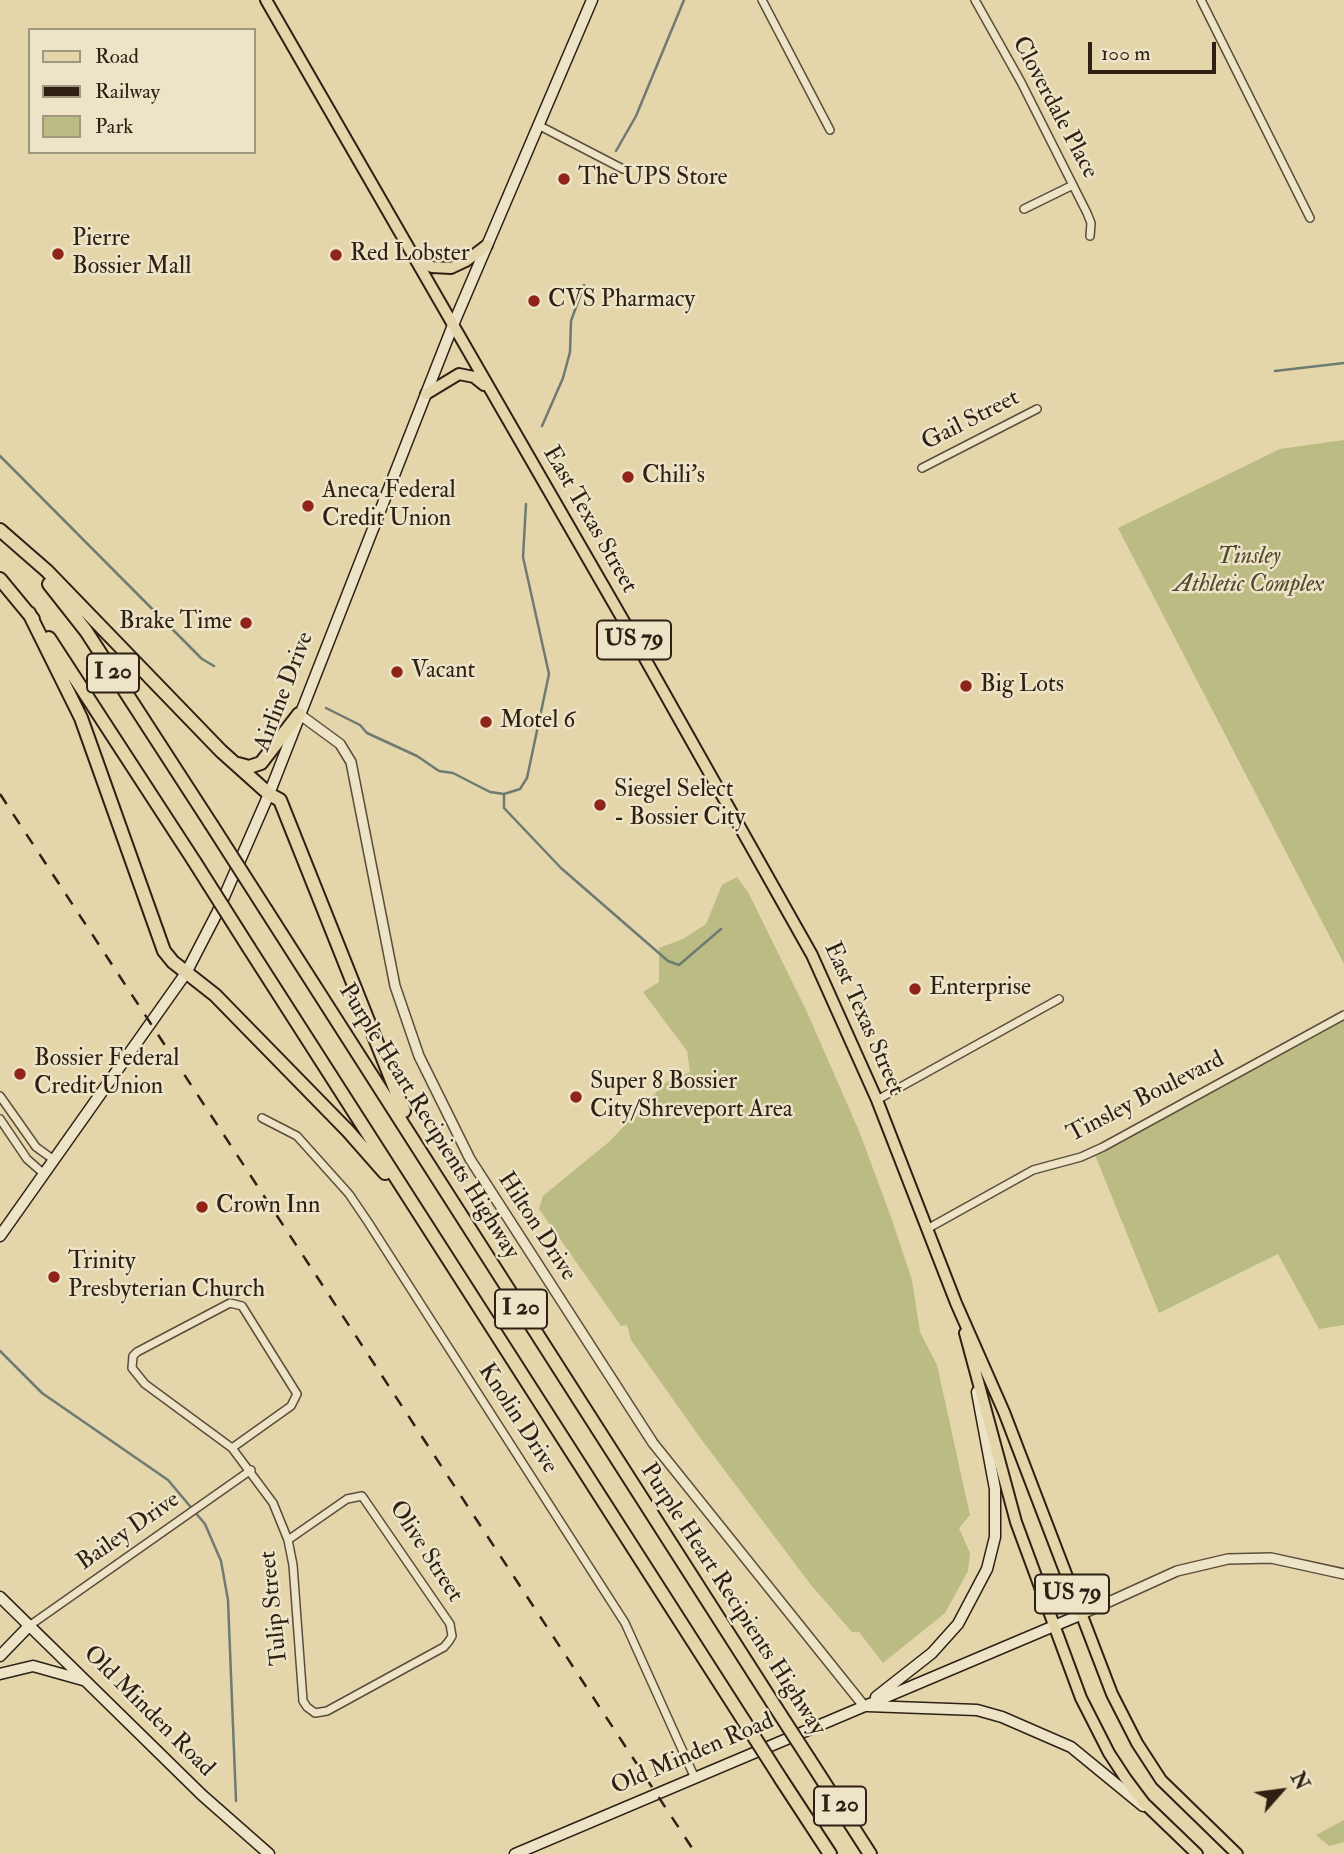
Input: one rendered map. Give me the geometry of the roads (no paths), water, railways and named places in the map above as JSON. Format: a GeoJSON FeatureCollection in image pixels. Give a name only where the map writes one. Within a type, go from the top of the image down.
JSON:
{"type":"FeatureCollection","features":[{"type":"Feature","properties":{"kind":"highway"},"geometry":{"type":"LineString","coordinates":[[0,532],[47,571],[221,751],[269,794],[280,800],[389,1077],[436,1174]]}},
{"type":"Feature","properties":{"kind":"highway","name":"Purple Heart Recipients Highway"},"geometry":{"type":"LineString","coordinates":[[0,532],[42,576],[86,631],[870,1854]]}},
{"type":"Feature","properties":{"kind":"highway","name":"I 20"},"geometry":{"type":"LineString","coordinates":[[0,579],[29,613],[81,684],[830,1854]]}},
{"type":"Feature","properties":{"kind":"highway"},"geometry":{"type":"LineString","coordinates":[[29,613],[86,730],[164,951],[186,973],[215,995],[364,1148],[447,1256]]}},
{"type":"Feature","properties":{"kind":"highway"},"geometry":{"type":"LineString","coordinates":[[221,751],[243,767],[254,766],[266,757],[299,714]]}},
{"type":"Feature","properties":{"kind":"main road","name":"East Texas Street"},"geometry":{"type":"LineString","coordinates":[[266,0],[786,908],[842,1018],[877,1100],[956,1303],[983,1359],[1112,1694],[1149,1763],[1174,1794],[1237,1854]]}},
{"type":"Feature","properties":{"kind":"main road","name":"Airline Drive"},"geometry":{"type":"LineString","coordinates":[[0,1236],[186,973],[217,913],[269,794],[453,325],[592,0]]}},
{"type":"Feature","properties":{"kind":"main road"},"geometry":{"type":"LineString","coordinates":[[414,258],[432,267],[451,268],[466,261],[487,245]]}},
{"type":"Feature","properties":{"kind":"main road"},"geometry":{"type":"LineString","coordinates":[[426,394],[459,374],[474,377],[488,388]]}},
{"type":"Feature","properties":{"kind":"main road","name":"East Texas Street"},"geometry":{"type":"LineString","coordinates":[[956,1303],[1016,1522],[1081,1698],[1109,1753],[1144,1802],[1197,1854]]}},
{"type":"Feature","properties":{"kind":"main road"},"geometry":{"type":"LineString","coordinates":[[864,1706],[944,1640],[970,1607],[987,1569],[995,1537],[995,1489],[970,1351]]}},
{"type":"Feature","properties":{"kind":"main road","name":"Old Minden Road"},"geometry":{"type":"LineString","coordinates":[[0,1597],[227,1819],[269,1854]]}},
{"type":"Feature","properties":{"kind":"main road","name":"Old Minden Road"},"geometry":{"type":"LineString","coordinates":[[516,1854],[694,1776],[1080,1615]]}},
{"type":"Feature","properties":{"kind":"main road"},"geometry":{"type":"LineString","coordinates":[[0,1656],[29,1626]]}},
{"type":"Feature","properties":{"kind":"main road"},"geometry":{"type":"LineString","coordinates":[[0,1674],[16,1668],[38,1666],[86,1681]]}},
{"type":"Feature","properties":{"kind":"main road"},"geometry":{"type":"LineString","coordinates":[[864,1706],[976,1710],[1040,1732],[1071,1747],[1100,1768],[1180,1839]]}},
{"type":"Feature","properties":{"kind":"street"},"geometry":{"type":"LineString","coordinates":[[762,0],[830,130]]}},
{"type":"Feature","properties":{"kind":"street","name":"Cloverdale Place"},"geometry":{"type":"LineString","coordinates":[[975,0],[1073,185],[1089,219],[1090,236]]}},
{"type":"Feature","properties":{"kind":"street"},"geometry":{"type":"LineString","coordinates":[[1201,0],[1310,218]]}},
{"type":"Feature","properties":{"kind":"street"},"geometry":{"type":"LineString","coordinates":[[538,125],[623,169]]}},
{"type":"Feature","properties":{"kind":"street"},"geometry":{"type":"LineString","coordinates":[[1024,209],[1073,185]]}},
{"type":"Feature","properties":{"kind":"street","name":"Gail Street"},"geometry":{"type":"LineString","coordinates":[[922,468],[1037,409]]}},
{"type":"Feature","properties":{"kind":"street","name":"Hilton Drive"},"geometry":{"type":"LineString","coordinates":[[299,714],[340,744],[351,762],[395,986],[419,1056],[470,1159],[653,1443],[864,1706]]}},
{"type":"Feature","properties":{"kind":"street"},"geometry":{"type":"LineString","coordinates":[[877,1100],[1059,999]]}},
{"type":"Feature","properties":{"kind":"street","name":"Tinsley Boulevard"},"geometry":{"type":"LineString","coordinates":[[927,1229],[1033,1170],[1081,1157],[1103,1147],[1344,1015]]}},
{"type":"Feature","properties":{"kind":"street"},"geometry":{"type":"LineString","coordinates":[[0,1096],[36,1147],[54,1160]]}},
{"type":"Feature","properties":{"kind":"street","name":"Knolin Drive"},"geometry":{"type":"LineString","coordinates":[[262,1118],[297,1136],[349,1194],[368,1222],[625,1623],[694,1776]]}},
{"type":"Feature","properties":{"kind":"street"},"geometry":{"type":"LineString","coordinates":[[0,1119],[27,1160],[44,1174]]}},
{"type":"Feature","properties":{"kind":"street","name":"Tulip Street"},"geometry":{"type":"LineString","coordinates":[[232,1448],[287,1409],[297,1394],[247,1313],[236,1303],[224,1305],[133,1356],[132,1368],[139,1379],[232,1448],[273,1503],[288,1540],[296,1588],[303,1701],[310,1710]]}},
{"type":"Feature","properties":{"kind":"street","name":"Bailey Drive"},"geometry":{"type":"LineString","coordinates":[[29,1626],[251,1470]]}},
{"type":"Feature","properties":{"kind":"street","name":"Olive Street"},"geometry":{"type":"LineString","coordinates":[[288,1540],[358,1495],[369,1502],[450,1624],[452,1636],[444,1647],[327,1711],[310,1710]]}},
{"type":"Feature","properties":{"kind":"street"},"geometry":{"type":"LineString","coordinates":[[1080,1615],[1177,1571],[1228,1559],[1271,1558],[1344,1574]]}},
{"type":"Feature","properties":{"kind":"waterway"},"geometry":{"type":"LineString","coordinates":[[616,151],[636,116],[684,0]]}},
{"type":"Feature","properties":{"kind":"waterway"},"geometry":{"type":"LineString","coordinates":[[542,426],[563,378],[570,352],[571,321],[584,285]]}},
{"type":"Feature","properties":{"kind":"waterway"},"geometry":{"type":"LineString","coordinates":[[1275,371],[1344,363]]}},
{"type":"Feature","properties":{"kind":"waterway"},"geometry":{"type":"LineString","coordinates":[[0,456],[202,659],[214,666]]}},
{"type":"Feature","properties":{"kind":"waterway"},"geometry":{"type":"LineString","coordinates":[[326,708],[360,725],[367,733],[417,756],[439,771],[453,773],[490,792],[504,794],[520,789],[527,778],[549,674],[523,557],[526,504]]}},
{"type":"Feature","properties":{"kind":"waterway"},"geometry":{"type":"LineString","coordinates":[[504,795],[504,808],[561,868],[668,961],[679,965],[721,929]]}},
{"type":"Feature","properties":{"kind":"waterway"},"geometry":{"type":"LineString","coordinates":[[0,1351],[42,1393],[168,1480],[205,1524],[221,1561],[228,1600],[236,1801]]}},
{"type":"Feature","properties":{"kind":"railway"},"geometry":{"type":"LineString","coordinates":[[0,794],[696,1854]]}},
{"type":"Feature","properties":{"kind":"place","name":"The UPS Store"},"geometry":{"type":"Point","coordinates":[564,179]}},
{"type":"Feature","properties":{"kind":"place","name":"Pierre Bossier Mall"},"geometry":{"type":"Point","coordinates":[58,254]}},
{"type":"Feature","properties":{"kind":"place","name":"Red Lobster"},"geometry":{"type":"Point","coordinates":[336,255]}},
{"type":"Feature","properties":{"kind":"place","name":"CVS Pharmacy"},"geometry":{"type":"Point","coordinates":[534,301]}},
{"type":"Feature","properties":{"kind":"place","name":"Chili's"},"geometry":{"type":"Point","coordinates":[628,477]}},
{"type":"Feature","properties":{"kind":"place","name":"Aneca Federal Credit Union"},"geometry":{"type":"Point","coordinates":[308,506]}},
{"type":"Feature","properties":{"kind":"place","name":"Brake Time"},"geometry":{"type":"Point","coordinates":[246,623]}},
{"type":"Feature","properties":{"kind":"place","name":"Vacant"},"geometry":{"type":"Point","coordinates":[397,672]}},
{"type":"Feature","properties":{"kind":"place","name":"Big Lots"},"geometry":{"type":"Point","coordinates":[966,686]}},
{"type":"Feature","properties":{"kind":"place","name":"Motel 6"},"geometry":{"type":"Point","coordinates":[486,722]}},
{"type":"Feature","properties":{"kind":"place","name":"Siegel Select - Bossier City"},"geometry":{"type":"Point","coordinates":[600,805]}},
{"type":"Feature","properties":{"kind":"place","name":"Enterprise"},"geometry":{"type":"Point","coordinates":[915,989]}},
{"type":"Feature","properties":{"kind":"place","name":"Bossier Federal Credit Union"},"geometry":{"type":"Point","coordinates":[20,1074]}},
{"type":"Feature","properties":{"kind":"place","name":"Super 8 Bossier City/Shreveport Area"},"geometry":{"type":"Point","coordinates":[576,1097]}},
{"type":"Feature","properties":{"kind":"place","name":"Crown Inn"},"geometry":{"type":"Point","coordinates":[202,1207]}},
{"type":"Feature","properties":{"kind":"place","name":"Trinity Presbyterian Church"},"geometry":{"type":"Point","coordinates":[54,1277]}},
{"type":"Feature","properties":{"kind":"park label","name":"Tinsley Athletic Complex"},"geometry":{"type":"Point","coordinates":[1249,572]}}]}
